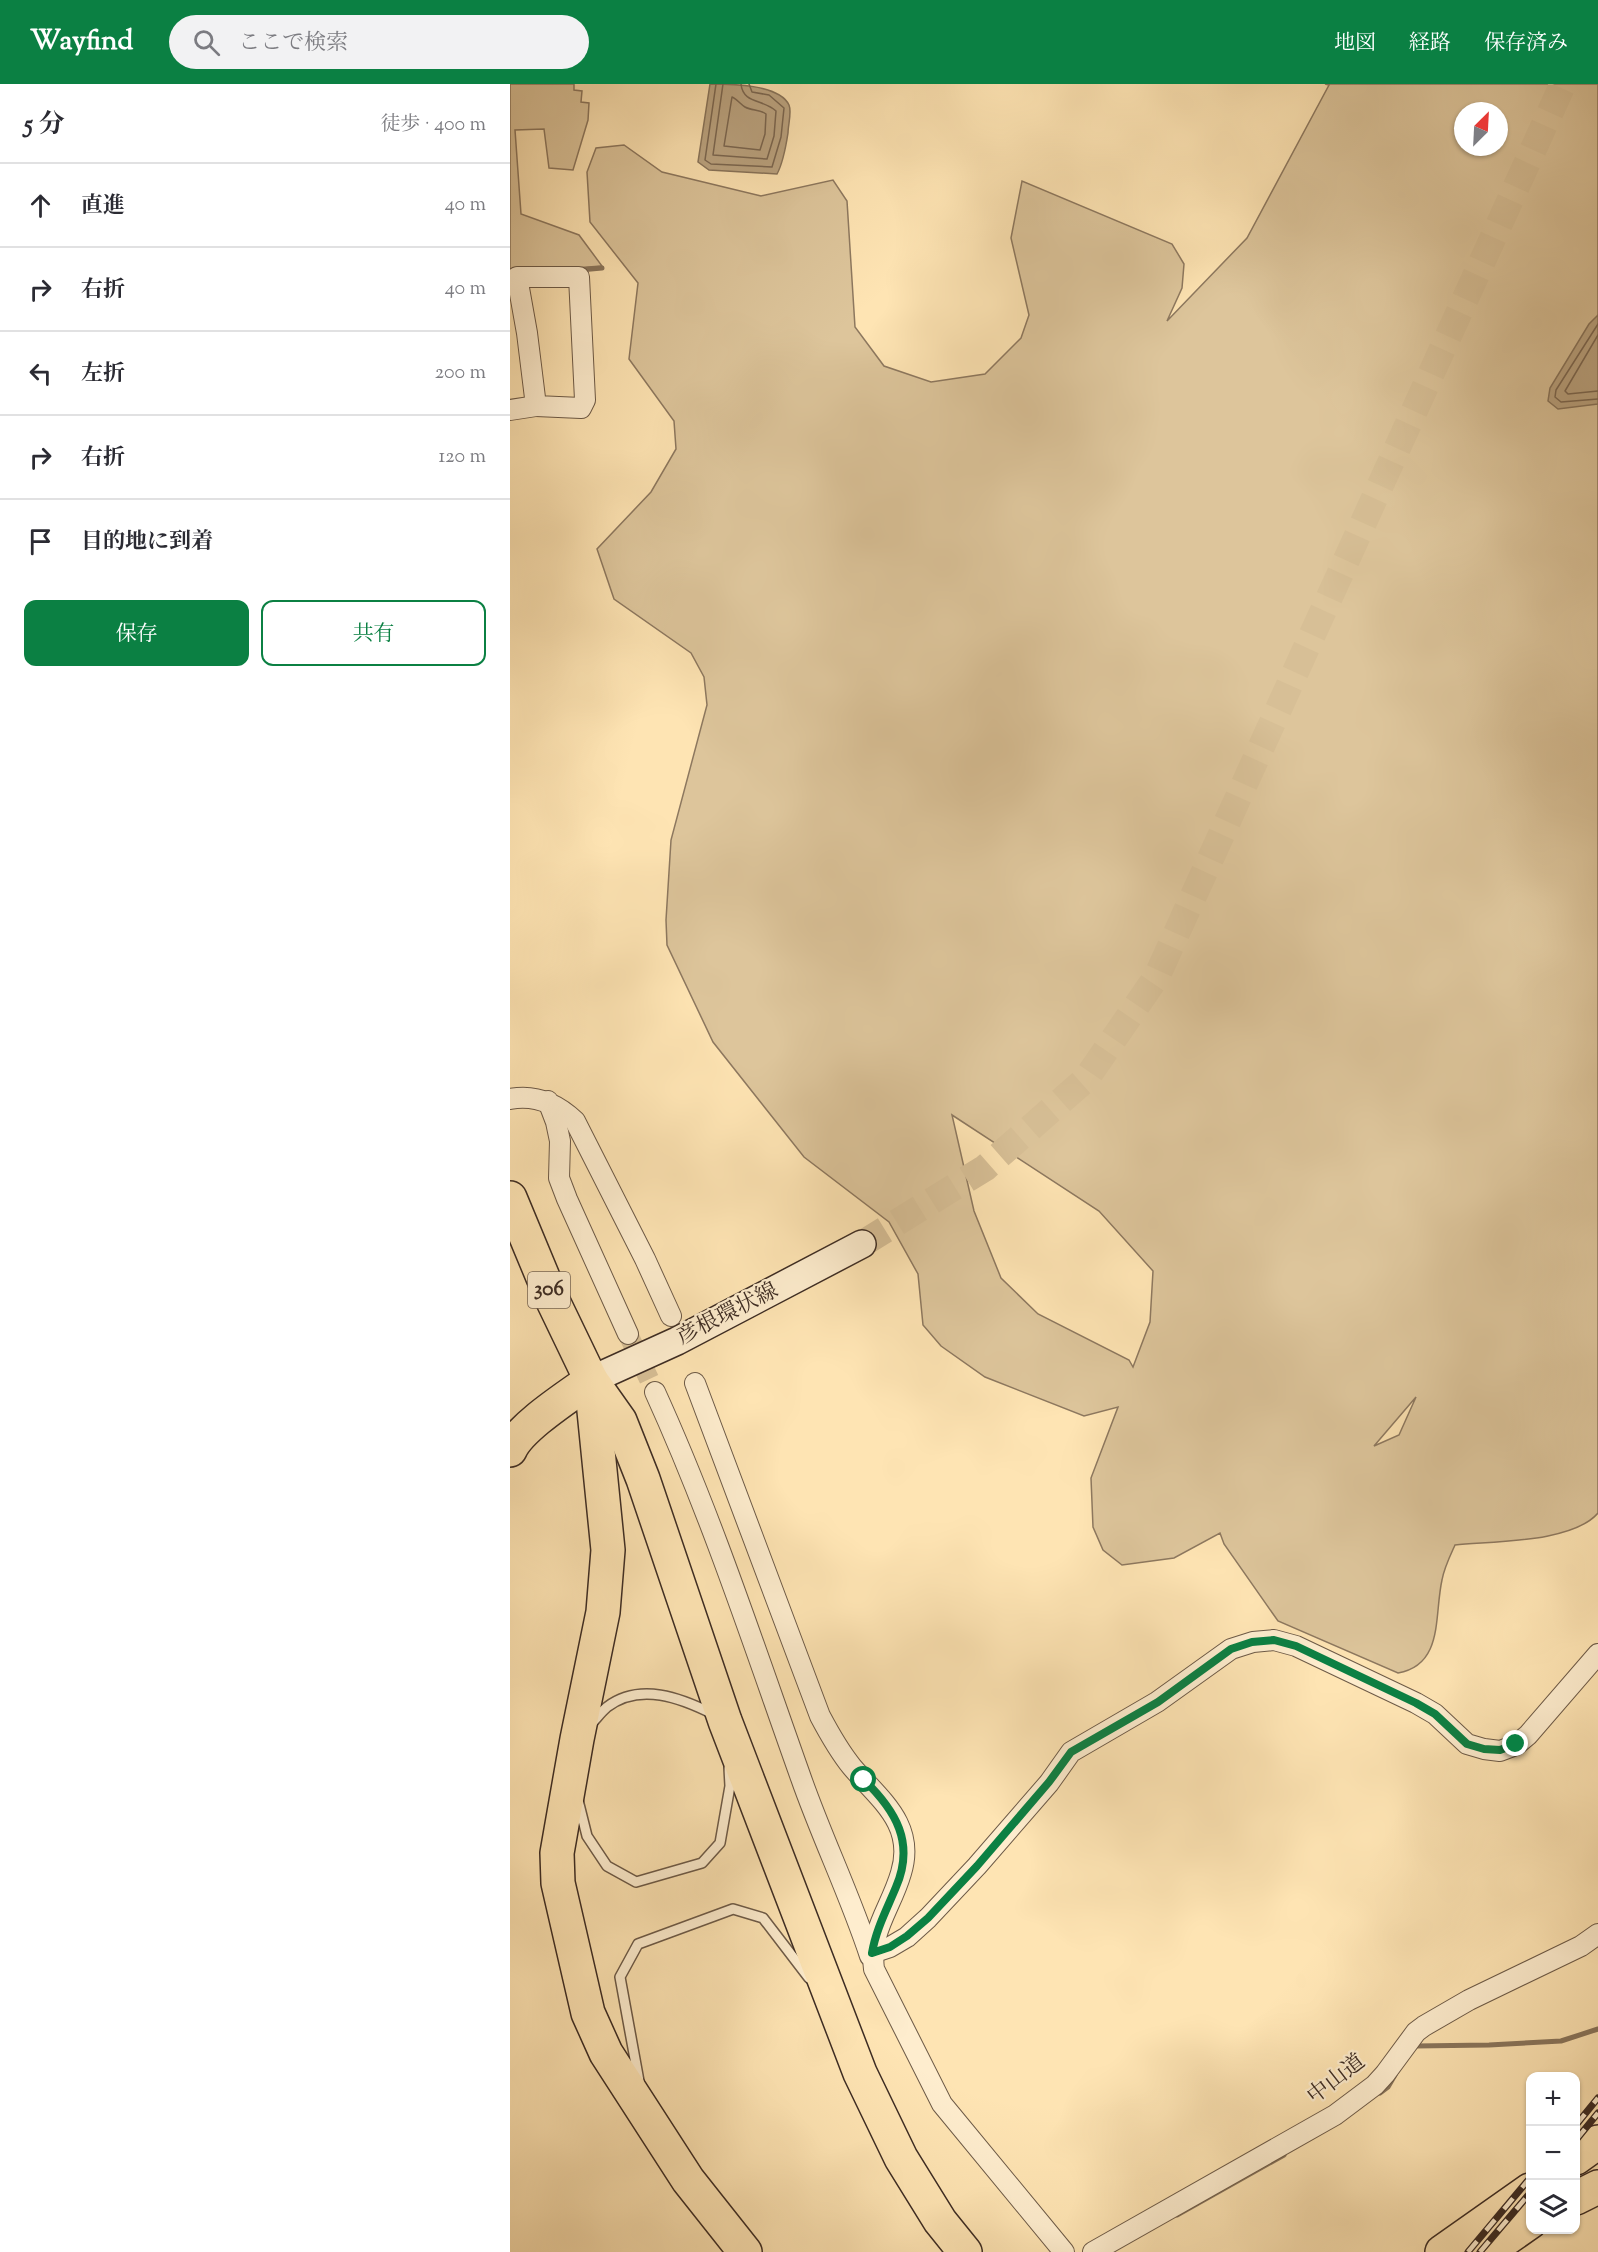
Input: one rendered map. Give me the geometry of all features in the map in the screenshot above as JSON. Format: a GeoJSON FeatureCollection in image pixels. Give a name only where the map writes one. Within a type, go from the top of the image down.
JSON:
{"type":"FeatureCollection","features":[{"type":"Feature","properties":{"kind":"highway","name":"306"},"geometry":{"type":"LineString","coordinates":[[510,1198],[552,1299],[591,1380]]}},
{"type":"Feature","properties":{"kind":"highway"},"geometry":{"type":"LineString","coordinates":[[510,1450],[513,1444],[540,1418],[591,1380]]}},
{"type":"Feature","properties":{"kind":"highway"},"geometry":{"type":"LineString","coordinates":[[591,1380],[620,1420],[624,1430],[643,1479],[725,1721],[860,2073],[900,2158],[940,2221],[965,2252]]}},
{"type":"Feature","properties":{"kind":"highway"},"geometry":{"type":"LineString","coordinates":[[591,1380],[608,1550],[603,1612],[570,1771],[557,1853],[558,1883],[588,2013],[606,2053],[688,2180],[745,2252]]}},
{"type":"Feature","properties":{"kind":"highway"},"geometry":{"type":"LineString","coordinates":[[1580,2155],[1598,2142]]}},
{"type":"Feature","properties":{"kind":"highway"},"geometry":{"type":"LineString","coordinates":[[1580,2173],[1598,2166]]}},
{"type":"Feature","properties":{"kind":"highway"},"geometry":{"type":"LineString","coordinates":[[1580,2196],[1598,2187]]}},
{"type":"Feature","properties":{"kind":"highway"},"geometry":{"type":"LineString","coordinates":[[1442,2252],[1526,2202]]}},
{"type":"Feature","properties":{"kind":"highway"},"geometry":{"type":"LineString","coordinates":[[1487,2252],[1526,2202]]}},
{"type":"Feature","properties":{"kind":"main road","name":"彦根環状線"},"geometry":{"type":"LineString","coordinates":[[591,1380],[698,1331],[862,1244]]}},
{"type":"Feature","properties":{"kind":"street"},"geometry":{"type":"LineString","coordinates":[[510,410],[536,406],[581,408],[585,400],[579,277],[514,276],[518,334],[536,406]]}},
{"type":"Feature","properties":{"kind":"street"},"geometry":{"type":"LineString","coordinates":[[510,1100],[533,1098],[548,1101],[564,1110],[575,1121],[645,1259],[671,1316]]}},
{"type":"Feature","properties":{"kind":"street"},"geometry":{"type":"LineString","coordinates":[[548,1101],[560,1141],[559,1178],[628,1334]]}},
{"type":"Feature","properties":{"kind":"street"},"geometry":{"type":"LineString","coordinates":[[695,1383],[820,1716],[840,1752],[879,1795],[898,1824],[903,1839],[902,1870],[875,1937],[873,1961]]}},
{"type":"Feature","properties":{"kind":"street"},"geometry":{"type":"LineString","coordinates":[[655,1392],[703,1506],[812,1808],[873,1961],[942,2104],[1064,2252]]}},
{"type":"Feature","properties":{"kind":"street"},"geometry":{"type":"LineString","coordinates":[[873,1961],[928,1918],[1049,1782],[1071,1752],[1158,1702],[1231,1649],[1252,1642],[1274,1640],[1296,1646],[1416,1703],[1435,1714],[1467,1744],[1484,1749],[1500,1750],[1516,1744],[1528,1735],[1598,1654]]}},
{"type":"Feature","properties":{"kind":"street","name":"中山道"},"geometry":{"type":"LineString","coordinates":[[1093,2252],[1335,2115],[1375,2085],[1416,2032],[1424,2026],[1469,2000],[1581,1946],[1598,1934]]}},
{"type":"Feature","properties":{"kind":"lane"},"geometry":{"type":"LineString","coordinates":[[570,1771],[588,1836],[607,1866],[636,1882],[702,1863],[720,1843],[730,1786],[725,1721],[687,1701],[660,1694],[630,1696],[608,1707],[577,1738]]}},
{"type":"Feature","properties":{"kind":"lane"},"geometry":{"type":"LineString","coordinates":[[645,2116],[620,1977],[638,1944],[733,1909],[764,1918],[837,2014]]}},
{"type":"Feature","properties":{"kind":"shaded area"},"geometry":{"type":"Polygon","coordinates":[[[510,84],[574,84],[574,90],[582,91],[581,102],[589,103],[588,120],[573,170],[549,168],[544,129],[515,130],[521,214],[579,235],[602,266],[533,271],[510,269],[510,84]]]}},
{"type":"Feature","properties":{"kind":"shaded area"},"geometry":{"type":"Polygon","coordinates":[[[1325,84],[1598,84],[1598,1513],[1586,1523],[1551,1535],[1531,1539],[1455,1545],[1443,1576],[1437,1623],[1430,1649],[1423,1660],[1413,1668],[1398,1673],[1278,1621],[1224,1544],[1220,1533],[1174,1558],[1122,1565],[1103,1550],[1093,1527],[1091,1478],[1118,1407],[1084,1416],[985,1377],[941,1346],[923,1325],[918,1274],[889,1222],[804,1157],[713,1042],[667,945],[666,920],[671,840],[707,705],[704,677],[691,653],[614,599],[597,549],[651,492],[676,449],[674,421],[629,359],[638,283],[590,222],[587,172],[596,148],[624,145],[662,172],[761,196],[833,180],[847,201],[855,327],[884,366],[931,382],[985,374],[1021,338],[1029,315],[1011,238],[1022,181],[1172,244],[1184,264],[1182,288],[1167,321],[1247,238],[1329,85],[1325,84]],[[952,1115],[974,1211],[1001,1278],[1038,1314],[1129,1360],[1133,1367],[1150,1322],[1153,1271],[1099,1211],[952,1115]],[[1416,1397],[1374,1446],[1399,1435],[1416,1397]]]}},
{"type":"Feature","properties":{"kind":"water"},"geometry":{"type":"Polygon","coordinates":[[[710,84],[741,85],[765,89],[784,98],[789,105],[790,115],[783,160],[777,174],[709,170],[698,162],[710,84]]]}},
{"type":"Feature","properties":{"kind":"water"},"geometry":{"type":"Polygon","coordinates":[[[1598,315],[1598,404],[1558,409],[1548,401],[1550,388],[1589,324],[1598,315]]]}},
{"type":"Feature","properties":{"kind":"waterway"},"geometry":{"type":"LineString","coordinates":[[580,270],[602,268]]}},
{"type":"Feature","properties":{"kind":"waterway"},"geometry":{"type":"LineString","coordinates":[[1414,2048],[1415,2046],[1561,2041],[1598,2029]]}},
{"type":"Feature","properties":{"kind":"waterway"},"geometry":{"type":"LineString","coordinates":[[1380,2093],[1388,2087],[1395,2075]]}},
{"type":"Feature","properties":{"kind":"waterway"},"geometry":{"type":"LineString","coordinates":[[1177,2215],[1284,2155]]}},
{"type":"Feature","properties":{"kind":"tunnel"},"geometry":{"type":"LineString","coordinates":[[862,1244],[985,1168],[1086,1079],[1157,976],[1563,84]]}},
{"type":"Feature","properties":{"kind":"tunnel"},"geometry":{"type":"LineString","coordinates":[[628,1334],[655,1392]]}},
{"type":"Feature","properties":{"kind":"railway"},"geometry":{"type":"LineString","coordinates":[[1580,2120],[1598,2098]]}},
{"type":"Feature","properties":{"kind":"railway"},"geometry":{"type":"LineString","coordinates":[[1580,2135],[1598,2113]]}},
{"type":"Feature","properties":{"kind":"railway"},"geometry":{"type":"LineString","coordinates":[[1468,2252],[1528,2180]]}},
{"type":"Feature","properties":{"kind":"railway"},"geometry":{"type":"LineString","coordinates":[[1480,2252],[1526,2198]]}},
{"type":"Feature","properties":{"kind":"route"},"geometry":{"type":"LineString","coordinates":[[864,1780],[890,1808],[903,1839],[904,1855],[897,1886],[875,1937],[872,1953],[890,1947],[928,1918],[977,1866],[1049,1782],[1071,1752],[1083,1743],[1158,1702],[1231,1649],[1252,1642],[1274,1640],[1296,1646],[1416,1703],[1435,1714],[1467,1744],[1484,1749],[1500,1750],[1516,1744]]}}]}
